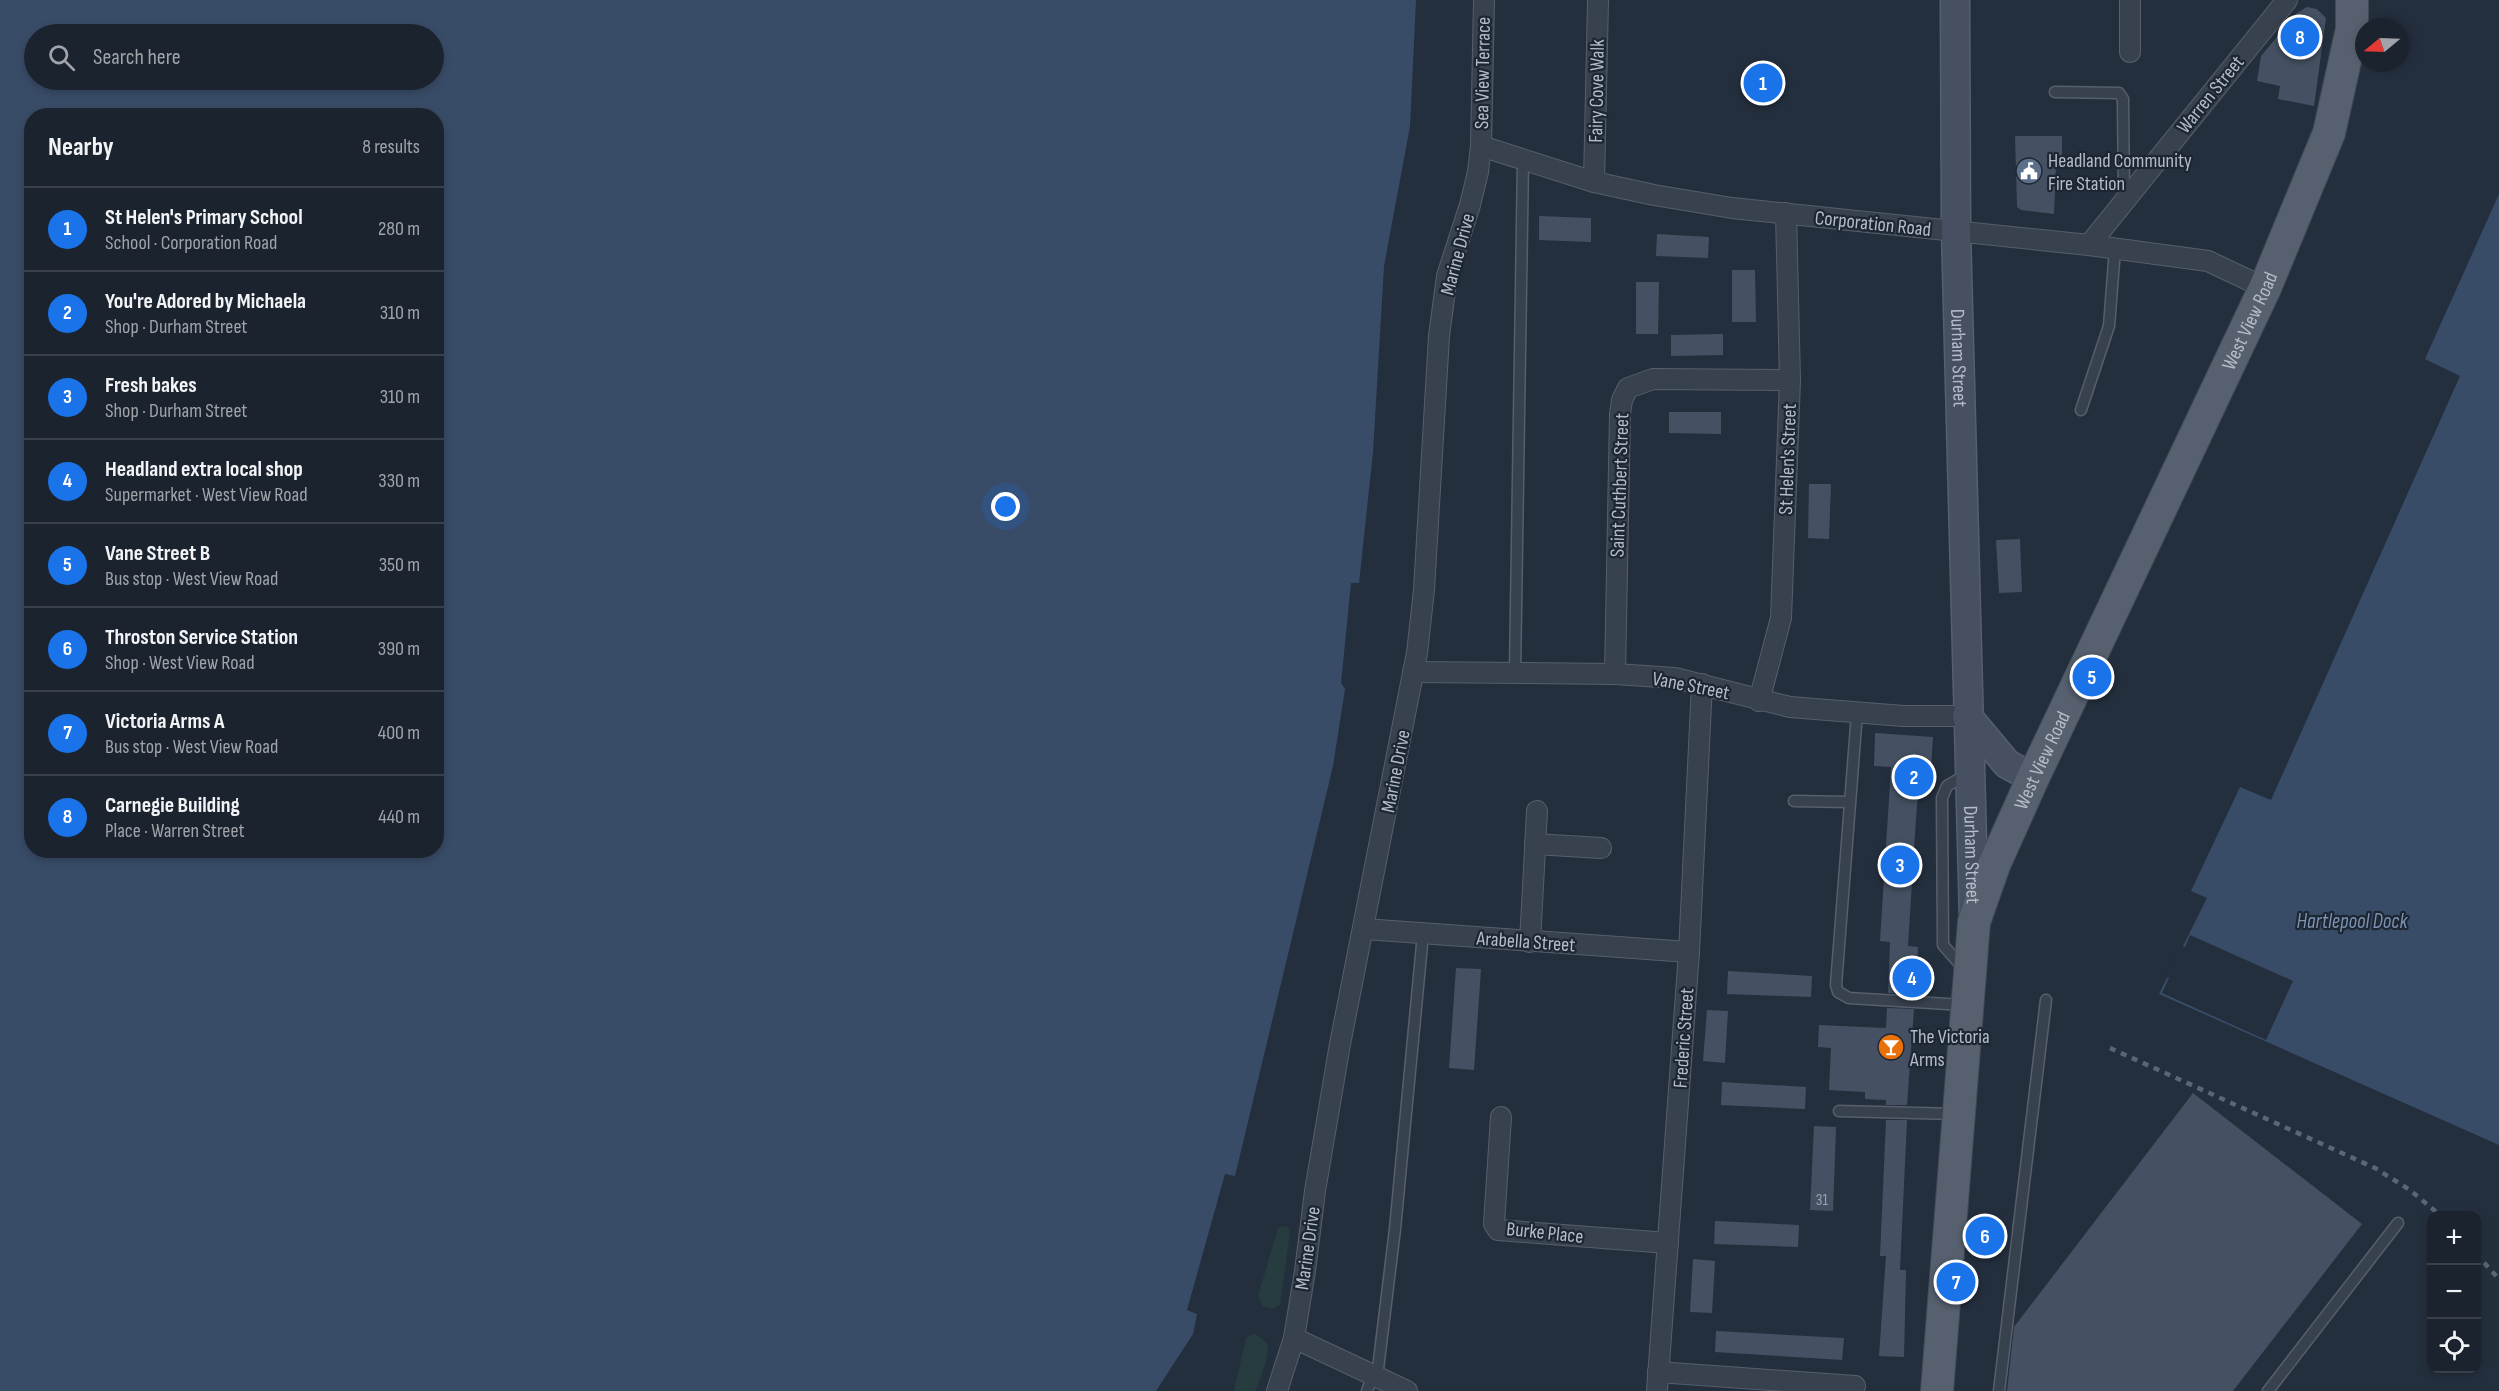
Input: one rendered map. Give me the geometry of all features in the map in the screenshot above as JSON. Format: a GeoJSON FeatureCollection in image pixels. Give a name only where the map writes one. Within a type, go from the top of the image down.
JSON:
{"type":"FeatureCollection","features":[{"type":"Feature","properties":{"kind":"main road","name":"West View Road"},"geometry":{"type":"LineString","coordinates":[[1938,1391],[1974,922],[1994,865],[2033,778],[2265,288],[2330,133],[2352,29],[2352,0]]}},
{"type":"Feature","properties":{"kind":"street","name":"Sea View Terrace"},"geometry":{"type":"LineString","coordinates":[[1481,146],[1484,0]]}},
{"type":"Feature","properties":{"kind":"street","name":"Fairy Cove Walk"},"geometry":{"type":"LineString","coordinates":[[1594,182],[1598,0]]}},
{"type":"Feature","properties":{"kind":"street","name":"Durham Street"},"geometry":{"type":"LineString","coordinates":[[1955,0],[1956,232],[1974,922]]}},
{"type":"Feature","properties":{"kind":"street"},"geometry":{"type":"LineString","coordinates":[[2130,0],[2130,52]]}},
{"type":"Feature","properties":{"kind":"street","name":"Warren Street"},"geometry":{"type":"LineString","coordinates":[[2090,245],[2124,200],[2288,0]]}},
{"type":"Feature","properties":{"kind":"street","name":"Corporation Road"},"geometry":{"type":"LineString","coordinates":[[1481,146],[1594,182],[1654,195],[1732,208],[2090,245],[2208,261],[2265,288]]}},
{"type":"Feature","properties":{"kind":"street","name":"Marine Drive"},"geometry":{"type":"LineString","coordinates":[[1277,1391],[1294,1338],[1336,1067],[1413,672],[1424,590],[1439,336],[1447,276],[1470,206],[1481,146]]}},
{"type":"Feature","properties":{"kind":"street","name":"St Helen's Street"},"geometry":{"type":"LineString","coordinates":[[1759,701],[1781,618],[1790,380],[1786,213]]}},
{"type":"Feature","properties":{"kind":"street","name":"Saint Cuthbert Street"},"geometry":{"type":"LineString","coordinates":[[1615,674],[1620,414],[1622,400],[1628,388],[1653,379],[1790,380]]}},
{"type":"Feature","properties":{"kind":"street","name":"Vane Street"},"geometry":{"type":"LineString","coordinates":[[1413,672],[1615,674],[1675,678],[1790,707],[1857,713],[1967,716]]}},
{"type":"Feature","properties":{"kind":"street","name":"Frederic Street"},"geometry":{"type":"LineString","coordinates":[[1658,1382],[1689,952],[1702,684]]}},
{"type":"Feature","properties":{"kind":"street"},"geometry":{"type":"LineString","coordinates":[[1967,716],[2007,764],[2033,778]]}},
{"type":"Feature","properties":{"kind":"street"},"geometry":{"type":"LineString","coordinates":[[1530,942],[1537,811]]}},
{"type":"Feature","properties":{"kind":"street"},"geometry":{"type":"LineString","coordinates":[[1535,844],[1601,848]]}},
{"type":"Feature","properties":{"kind":"street","name":"Arabella Street"},"geometry":{"type":"LineString","coordinates":[[1364,929],[1689,952]]}},
{"type":"Feature","properties":{"kind":"street","name":"Burke Place"},"geometry":{"type":"LineString","coordinates":[[1501,1118],[1494,1224],[1498,1230],[1668,1243]]}},
{"type":"Feature","properties":{"kind":"street"},"geometry":{"type":"LineString","coordinates":[[1294,1338],[1372,1381],[1407,1391]]}},
{"type":"Feature","properties":{"kind":"street"},"geometry":{"type":"LineString","coordinates":[[1658,1382],[1855,1386]]}},
{"type":"Feature","properties":{"kind":"lane"},"geometry":{"type":"LineString","coordinates":[[2055,92],[2119,93],[2123,99],[2124,200]]}},
{"type":"Feature","properties":{"kind":"lane"},"geometry":{"type":"LineString","coordinates":[[1515,673],[1523,160]]}},
{"type":"Feature","properties":{"kind":"lane"},"geometry":{"type":"LineString","coordinates":[[2081,410],[2109,326],[2115,249]]}},
{"type":"Feature","properties":{"kind":"lane"},"geometry":{"type":"LineString","coordinates":[[1857,713],[1836,985],[1838,992],[1849,998],[1968,991],[1943,945],[1942,798],[1947,786],[1969,773]]}},
{"type":"Feature","properties":{"kind":"lane"},"geometry":{"type":"LineString","coordinates":[[1794,801],[1850,802]]}},
{"type":"Feature","properties":{"kind":"lane"},"geometry":{"type":"LineString","coordinates":[[1372,1381],[1400,1183],[1423,934]]}},
{"type":"Feature","properties":{"kind":"lane"},"geometry":{"type":"LineString","coordinates":[[1999,1391],[2046,1000]]}},
{"type":"Feature","properties":{"kind":"lane"},"geometry":{"type":"LineString","coordinates":[[1839,1111],[1959,1114]]}},
{"type":"Feature","properties":{"kind":"lane"},"geometry":{"type":"LineString","coordinates":[[2268,1391],[2398,1222]]}},
{"type":"Feature","properties":{"kind":"green space"},"geometry":{"type":"Polygon","coordinates":[[[1288,1227],[1290,1232],[1280,1305],[1273,1309],[1263,1306],[1258,1296],[1278,1228],[1288,1227]]]}},
{"type":"Feature","properties":{"kind":"green space"},"geometry":{"type":"Polygon","coordinates":[[[1254,1333],[1268,1346],[1262,1373],[1255,1391],[1234,1391],[1246,1338],[1254,1333]]]}},
{"type":"Feature","properties":{"kind":"water"},"geometry":{"type":"Polygon","coordinates":[[[0,0],[1416,0],[1410,126],[1384,266],[1373,452],[1359,583],[1351,583],[1341,683],[1345,689],[1333,766],[1235,1176],[1225,1174],[1187,1310],[1197,1314],[1193,1334],[1156,1391],[0,1391],[0,0]]]}},
{"type":"Feature","properties":{"kind":"water","name":"Hartlepool Dock"},"geometry":{"type":"Polygon","coordinates":[[[2499,194],[2499,1145],[2159,994],[2207,898],[2191,891],[2240,787],[2271,800],[2460,376],[2425,359],[2499,194]]]}},
{"type":"Feature","properties":{"kind":"pier"},"geometry":{"type":"Polygon","coordinates":[[[2190,935],[2293,981],[2266,1040],[2162,993],[2169,978],[2165,976],[2180,945],[2185,947],[2190,935]]]}},
{"type":"Feature","properties":{"kind":"building"},"geometry":{"type":"Polygon","coordinates":[[[2307,7],[2317,9],[2326,18],[2314,106],[2278,99],[2280,86],[2257,81],[2261,56],[2297,13],[2307,7]]]}},
{"type":"Feature","properties":{"kind":"building"},"geometry":{"type":"Polygon","coordinates":[[[2015,136],[2062,136],[2062,163],[2056,163],[2054,214],[2021,210],[2017,207],[2015,136]]]}},
{"type":"Feature","properties":{"kind":"building"},"geometry":{"type":"Polygon","coordinates":[[[1539,216],[1591,218],[1591,242],[1539,240],[1539,216]]]}},
{"type":"Feature","properties":{"kind":"building"},"geometry":{"type":"Polygon","coordinates":[[[1657,234],[1709,237],[1708,258],[1656,256],[1657,234]]]}},
{"type":"Feature","properties":{"kind":"building"},"geometry":{"type":"Polygon","coordinates":[[[1732,270],[1755,270],[1756,322],[1732,322],[1732,270]]]}},
{"type":"Feature","properties":{"kind":"building"},"geometry":{"type":"Polygon","coordinates":[[[1636,282],[1659,282],[1658,334],[1636,334],[1636,282]]]}},
{"type":"Feature","properties":{"kind":"building"},"geometry":{"type":"Polygon","coordinates":[[[1723,334],[1723,355],[1671,356],[1671,335],[1723,334]]]}},
{"type":"Feature","properties":{"kind":"building"},"geometry":{"type":"Polygon","coordinates":[[[1669,412],[1721,412],[1721,434],[1669,433],[1669,412]]]}},
{"type":"Feature","properties":{"kind":"building"},"geometry":{"type":"Polygon","coordinates":[[[1809,484],[1831,484],[1829,539],[1808,538],[1809,484]]]}},
{"type":"Feature","properties":{"kind":"building"},"geometry":{"type":"Polygon","coordinates":[[[2020,539],[2022,592],[1999,593],[1996,540],[2020,539]]]}},
{"type":"Feature","properties":{"kind":"building"},"geometry":{"type":"Polygon","coordinates":[[[1875,733],[1933,737],[1931,769],[1920,769],[1916,818],[1908,946],[1918,947],[1915,994],[1888,993],[1890,942],[1880,941],[1891,767],[1874,766],[1875,733]]]}},
{"type":"Feature","properties":{"kind":"building"},"geometry":{"type":"Polygon","coordinates":[[[1456,968],[1481,969],[1474,1070],[1449,1068],[1456,968]]]}},
{"type":"Feature","properties":{"kind":"building"},"geometry":{"type":"Polygon","coordinates":[[[1728,971],[1812,976],[1811,997],[1727,994],[1728,971]]]}},
{"type":"Feature","properties":{"kind":"building","name":"The Victoria Arms"},"geometry":{"type":"Polygon","coordinates":[[[1887,1008],[1914,1009],[1907,1105],[1886,1105],[1886,1100],[1865,1099],[1865,1092],[1829,1090],[1831,1048],[1818,1047],[1819,1025],[1886,1028],[1887,1008]]]}},
{"type":"Feature","properties":{"kind":"building"},"geometry":{"type":"Polygon","coordinates":[[[1707,1010],[1728,1011],[1725,1063],[1703,1061],[1707,1010]]]}},
{"type":"Feature","properties":{"kind":"building"},"geometry":{"type":"Polygon","coordinates":[[[1722,1082],[1806,1087],[1805,1109],[1721,1105],[1722,1082]]]}},
{"type":"Feature","properties":{"kind":"building"},"geometry":{"type":"Polygon","coordinates":[[[2193,1093],[2362,1224],[2233,1391],[2007,1391],[2014,1327],[2193,1093]]]}},
{"type":"Feature","properties":{"kind":"building"},"geometry":{"type":"Polygon","coordinates":[[[1886,1120],[1907,1120],[1900,1270],[1906,1270],[1904,1357],[1879,1356],[1886,1256],[1880,1256],[1886,1120]]]}},
{"type":"Feature","properties":{"kind":"building"},"geometry":{"type":"Polygon","coordinates":[[[1814,1126],[1836,1127],[1833,1211],[1810,1210],[1814,1126]]]}},
{"type":"Feature","properties":{"kind":"building"},"geometry":{"type":"Polygon","coordinates":[[[1970,1219],[2003,1222],[2001,1253],[1967,1251],[1970,1219]]]}},
{"type":"Feature","properties":{"kind":"building"},"geometry":{"type":"Polygon","coordinates":[[[1715,1221],[1799,1225],[1798,1247],[1714,1244],[1715,1221]]]}},
{"type":"Feature","properties":{"kind":"building"},"geometry":{"type":"Polygon","coordinates":[[[1693,1259],[1715,1261],[1712,1313],[1690,1312],[1693,1259]]]}},
{"type":"Feature","properties":{"kind":"building"},"geometry":{"type":"Polygon","coordinates":[[[1716,1331],[1844,1338],[1842,1360],[1715,1352],[1716,1331]]]}},
{"type":"Feature","properties":{"kind":"railway"},"geometry":{"type":"LineString","coordinates":[[2110,1048],[2375,1168],[2410,1190],[2435,1211]]}},
{"type":"Feature","properties":{"kind":"railway"},"geometry":{"type":"LineString","coordinates":[[2481,1259],[2499,1279]]}},
{"type":"Feature","properties":{"kind":"place","name":"Carnegie Building"},"geometry":{"type":"Point","coordinates":[2300,37]}},
{"type":"Feature","properties":{"kind":"place","name":"St Helen's Primary School"},"geometry":{"type":"Point","coordinates":[1763,83]}},
{"type":"Feature","properties":{"kind":"place","name":"Headland Community Fire Station"},"geometry":{"type":"Point","coordinates":[2029,171]}},
{"type":"Feature","properties":{"kind":"place","name":"Vane Street B"},"geometry":{"type":"Point","coordinates":[2092,677]}},
{"type":"Feature","properties":{"kind":"place","name":"You're Adored by Michaela"},"geometry":{"type":"Point","coordinates":[1914,777]}},
{"type":"Feature","properties":{"kind":"place","name":"Fresh bakes"},"geometry":{"type":"Point","coordinates":[1900,865]}},
{"type":"Feature","properties":{"kind":"place","name":"Headland extra local shop"},"geometry":{"type":"Point","coordinates":[1912,978]}},
{"type":"Feature","properties":{"kind":"place","name":"The Victoria Arms"},"geometry":{"type":"Point","coordinates":[1891,1047]}},
{"type":"Feature","properties":{"kind":"place","name":"Throston Service Station"},"geometry":{"type":"Point","coordinates":[1985,1236]}},
{"type":"Feature","properties":{"kind":"place","name":"Victoria Arms A"},"geometry":{"type":"Point","coordinates":[1956,1282]}}]}
